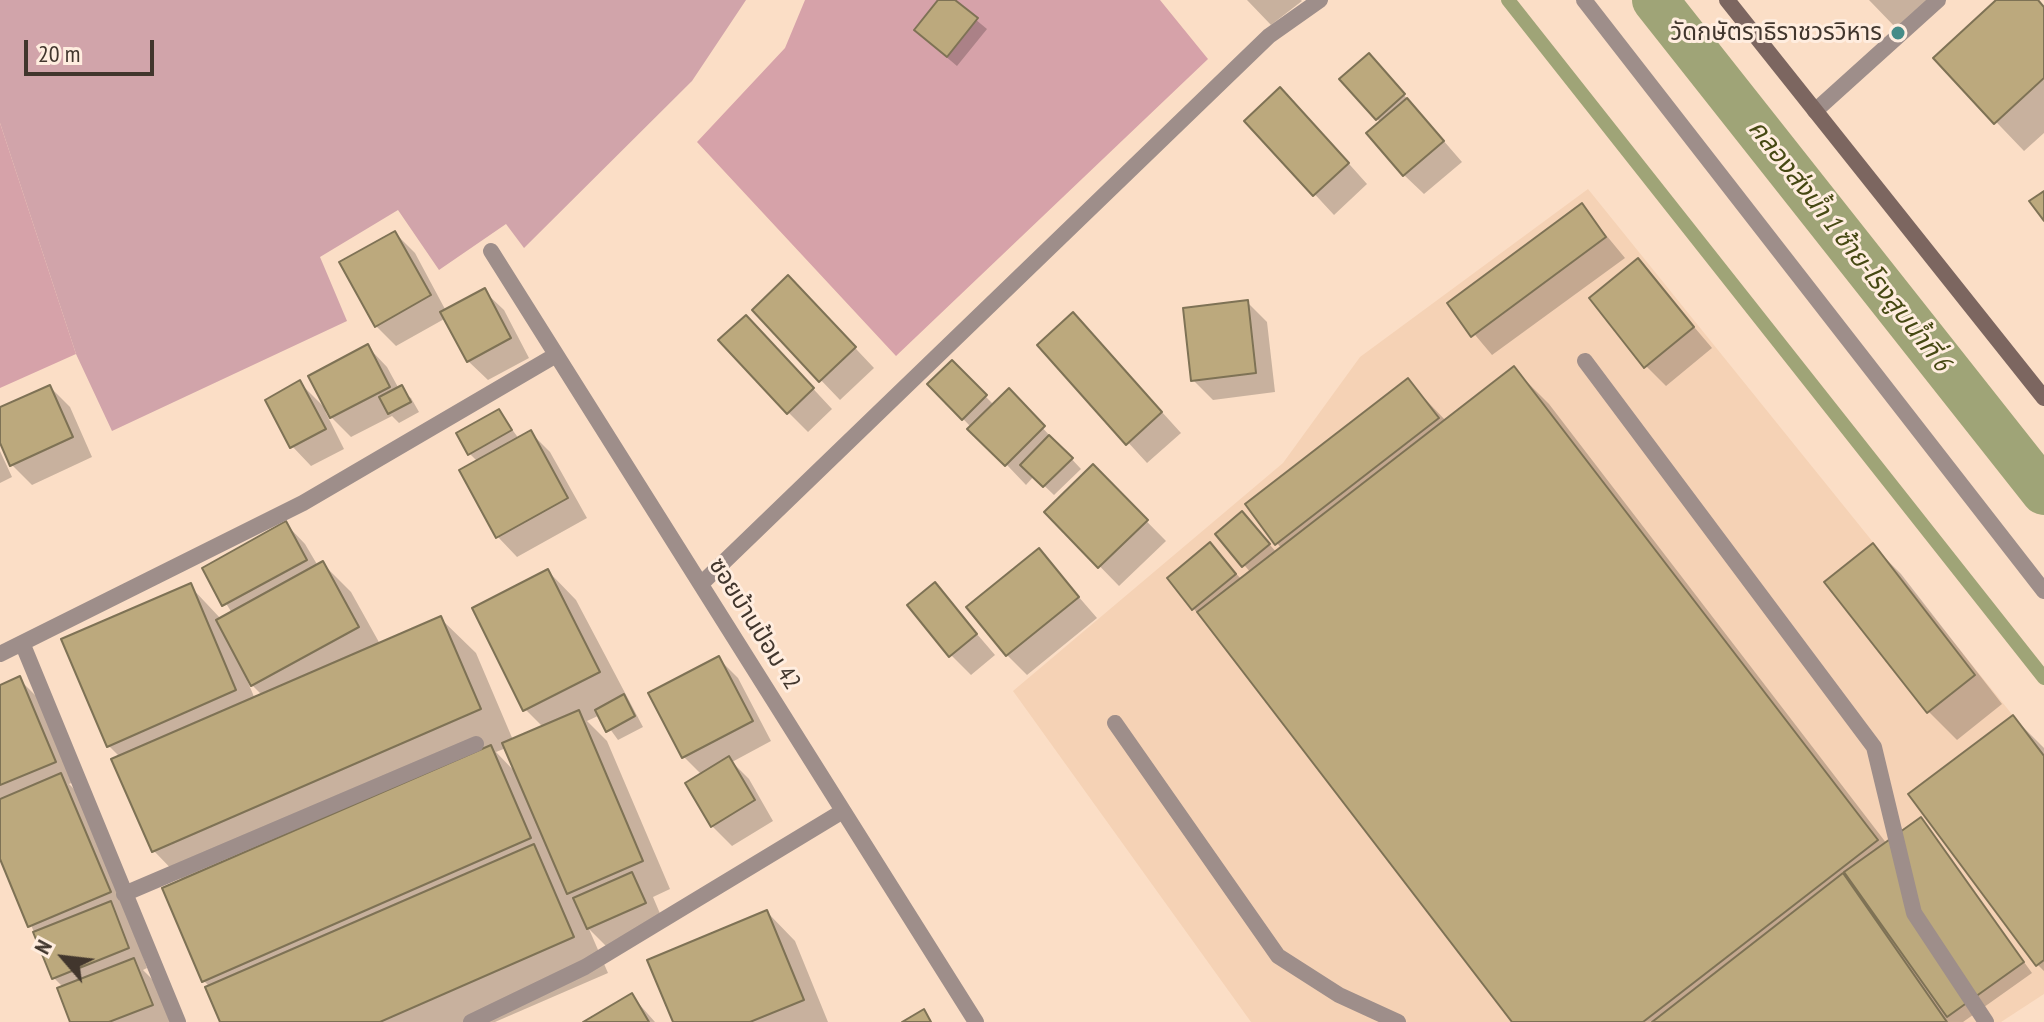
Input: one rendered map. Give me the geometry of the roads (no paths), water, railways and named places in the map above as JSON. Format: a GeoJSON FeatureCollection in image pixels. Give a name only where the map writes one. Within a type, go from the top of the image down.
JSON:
{"type":"FeatureCollection","features":[{"type":"Feature","properties":{"kind":"main road"},"geometry":{"type":"LineString","coordinates":[[1727,0],[2044,398]]}},
{"type":"Feature","properties":{"kind":"street"},"geometry":{"type":"LineString","coordinates":[[701,584],[1269,36],[1320,0]]}},
{"type":"Feature","properties":{"kind":"street"},"geometry":{"type":"LineString","coordinates":[[1584,0],[2044,591]]}},
{"type":"Feature","properties":{"kind":"street"},"geometry":{"type":"LineString","coordinates":[[1815,111],[1938,0]]}},
{"type":"Feature","properties":{"kind":"street","name":"ซอยบ้านป้อม 42"},"geometry":{"type":"LineString","coordinates":[[491,251],[976,1022]]}},
{"type":"Feature","properties":{"kind":"street"},"geometry":{"type":"LineString","coordinates":[[0,654],[303,503],[556,355]]}},
{"type":"Feature","properties":{"kind":"street"},"geometry":{"type":"LineString","coordinates":[[1585,361],[1874,747],[1914,913],[1986,1022]]}},
{"type":"Feature","properties":{"kind":"street"},"geometry":{"type":"LineString","coordinates":[[23,645],[178,1022]]}},
{"type":"Feature","properties":{"kind":"street"},"geometry":{"type":"LineString","coordinates":[[1115,723],[1278,956],[1339,995],[1398,1022]]}},
{"type":"Feature","properties":{"kind":"street"},"geometry":{"type":"LineString","coordinates":[[124,894],[476,744]]}},
{"type":"Feature","properties":{"kind":"street"},"geometry":{"type":"LineString","coordinates":[[471,1022],[585,967],[843,811]]}},
{"type":"Feature","properties":{"kind":"waterway"},"geometry":{"type":"LineString","coordinates":[[1508,0],[2044,678]]}},
{"type":"Feature","properties":{"kind":"waterway","name":"คลองส่งน้ำ 1 ซ้าย-โรงสูบน้ำที่ 6"},"geometry":{"type":"LineString","coordinates":[[1655,0],[2044,492]]}},
{"type":"Feature","properties":{"kind":"place","name":"วัดกษัตราธิราชวรวิหาร"},"geometry":{"type":"Point","coordinates":[1898,33]}}]}
